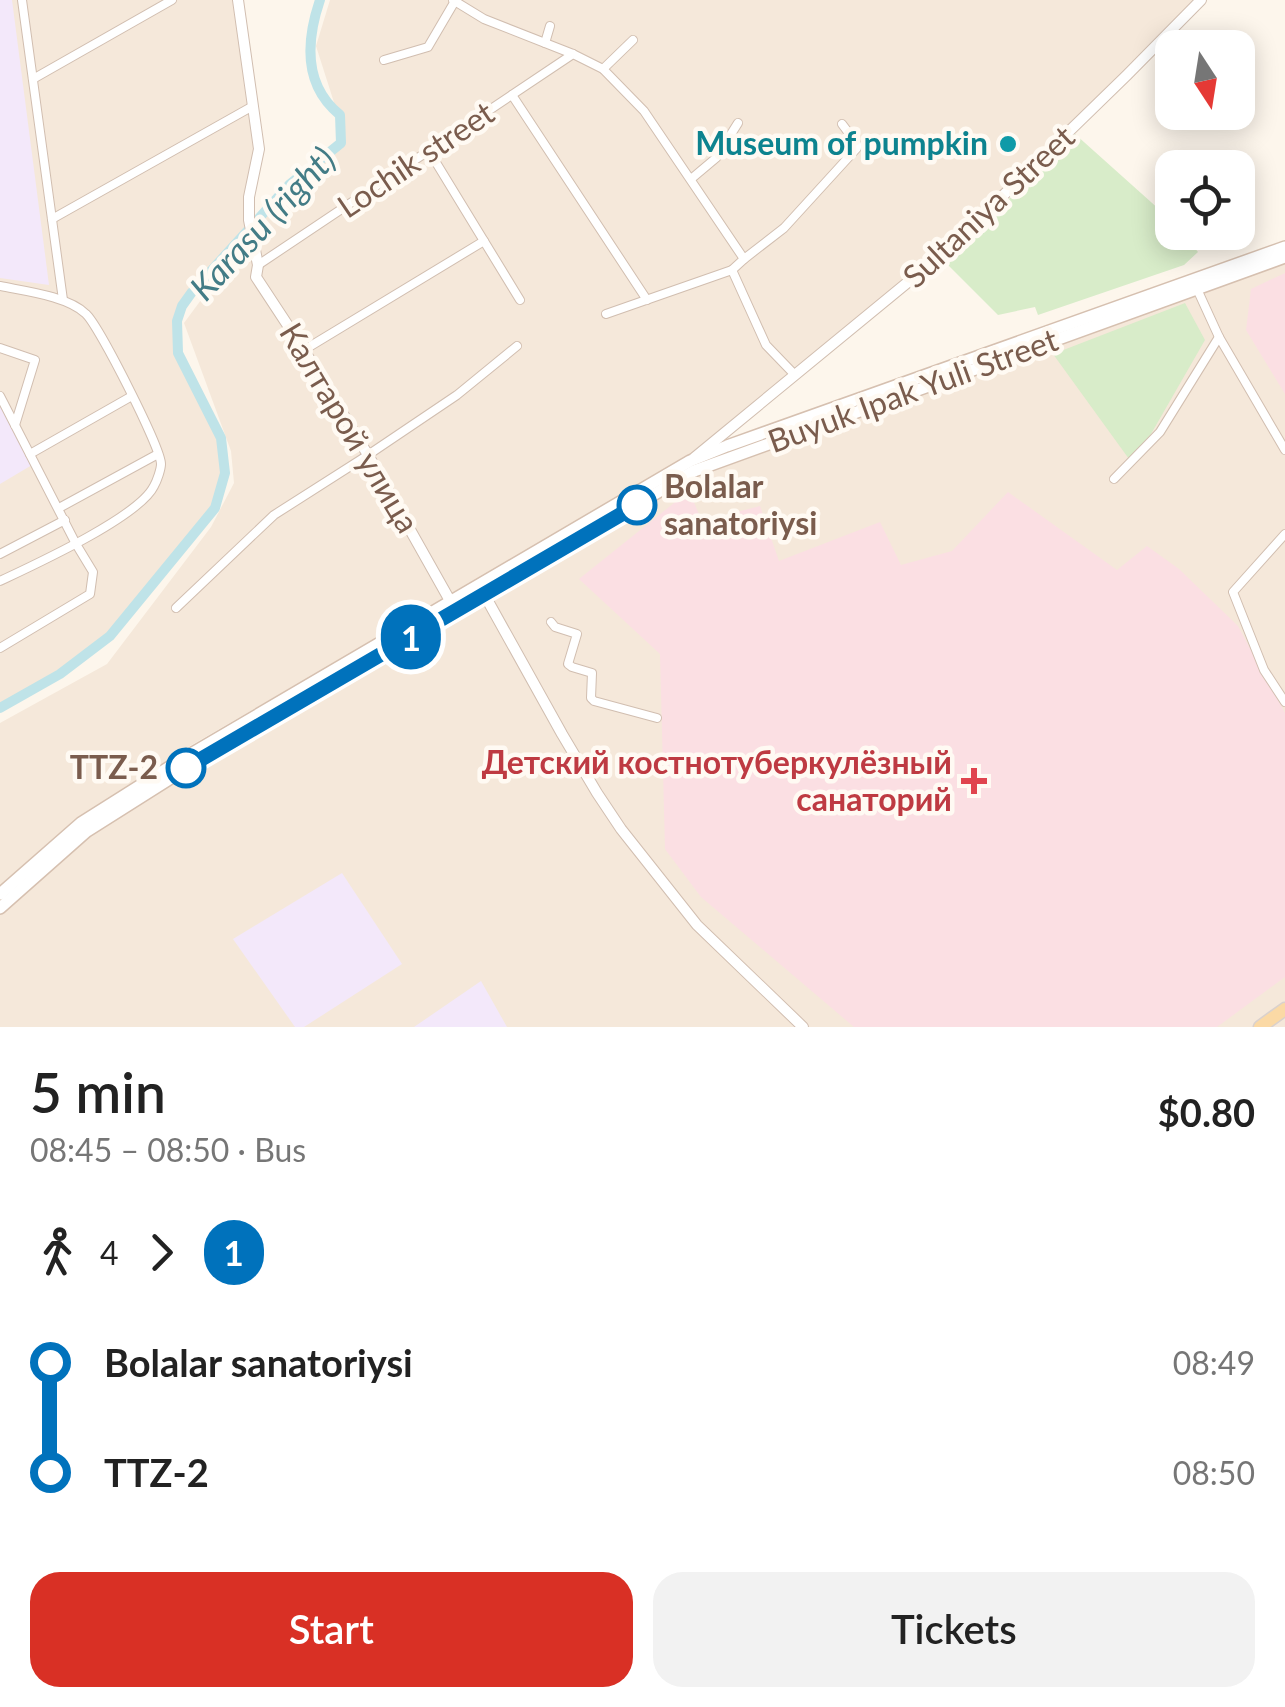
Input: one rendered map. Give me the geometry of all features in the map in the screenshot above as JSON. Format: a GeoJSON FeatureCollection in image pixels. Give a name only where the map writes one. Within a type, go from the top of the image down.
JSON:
{"type":"FeatureCollection","features":[{"type":"Feature","properties":{"kind":"main road","name":"Buyuk Ipak Yuli Street"},"geometry":{"type":"LineString","coordinates":[[0,894],[81,823],[179,761],[694,472],[1285,247]]}},
{"type":"Feature","properties":{"kind":"main road","name":"Buyuk Ipak Yuli Street"},"geometry":{"type":"LineString","coordinates":[[481,590],[690,462],[726,446],[1195,284],[1285,257]]}},
{"type":"Feature","properties":{"kind":"main road","name":"Buyuk Ipak Yuli Street"},"geometry":{"type":"LineString","coordinates":[[0,908],[87,832],[453,606]]}},
{"type":"Feature","properties":{"kind":"main road"},"geometry":{"type":"LineString","coordinates":[[1260,1027],[1285,1009]]}},
{"type":"Feature","properties":{"kind":"street"},"geometry":{"type":"LineString","coordinates":[[22,0],[63,300]]}},
{"type":"Feature","properties":{"kind":"street"},"geometry":{"type":"LineString","coordinates":[[33,78],[172,0]]}},
{"type":"Feature","properties":{"kind":"street","name":"Калтарой улица"},"geometry":{"type":"LineString","coordinates":[[238,0],[259,149],[248,220],[258,265],[256,276],[368,456],[453,606]]}},
{"type":"Feature","properties":{"kind":"street","name":"Sultаniya Street"},"geometry":{"type":"LineString","coordinates":[[690,462],[946,250],[1201,0]]}},
{"type":"Feature","properties":{"kind":"street"},"geometry":{"type":"LineString","coordinates":[[384,60],[428,47],[454,1],[484,19],[604,69],[644,111],[744,259]]}},
{"type":"Feature","properties":{"kind":"street"},"geometry":{"type":"LineString","coordinates":[[545,43],[550,26]]}},
{"type":"Feature","properties":{"kind":"street"},"geometry":{"type":"LineString","coordinates":[[604,69],[632,40]]}},
{"type":"Feature","properties":{"kind":"street","name":"Lochik street"},"geometry":{"type":"LineString","coordinates":[[258,265],[573,54]]}},
{"type":"Feature","properties":{"kind":"street"},"geometry":{"type":"LineString","coordinates":[[512,95],[647,300]]}},
{"type":"Feature","properties":{"kind":"street"},"geometry":{"type":"LineString","coordinates":[[52,219],[253,106]]}},
{"type":"Feature","properties":{"kind":"street"},"geometry":{"type":"LineString","coordinates":[[691,179],[716,158],[738,123]]}},
{"type":"Feature","properties":{"kind":"street"},"geometry":{"type":"LineString","coordinates":[[606,314],[732,270],[784,228],[857,148],[842,124]]}},
{"type":"Feature","properties":{"kind":"street"},"geometry":{"type":"LineString","coordinates":[[429,151],[520,300]]}},
{"type":"Feature","properties":{"kind":"street"},"geometry":{"type":"LineString","coordinates":[[304,350],[484,241]]}},
{"type":"Feature","properties":{"kind":"street"},"geometry":{"type":"LineString","coordinates":[[732,270],[766,345],[794,374]]}},
{"type":"Feature","properties":{"kind":"street"},"geometry":{"type":"LineString","coordinates":[[1195,284],[1218,336],[1285,450]]}},
{"type":"Feature","properties":{"kind":"street"},"geometry":{"type":"LineString","coordinates":[[0,286],[63,300],[86,314],[132,396],[161,463],[154,487],[140,503],[76,544],[0,582]]}},
{"type":"Feature","properties":{"kind":"street"},"geometry":{"type":"LineString","coordinates":[[1114,479],[1160,432],[1218,336]]}},
{"type":"Feature","properties":{"kind":"street"},"geometry":{"type":"LineString","coordinates":[[176,608],[274,515],[457,395],[516,346]]}},
{"type":"Feature","properties":{"kind":"street"},"geometry":{"type":"LineString","coordinates":[[0,348],[35,360],[15,425]]}},
{"type":"Feature","properties":{"kind":"street"},"geometry":{"type":"LineString","coordinates":[[0,396],[93,572],[90,594],[0,648]]}},
{"type":"Feature","properties":{"kind":"street"},"geometry":{"type":"LineString","coordinates":[[30,454],[132,396]]}},
{"type":"Feature","properties":{"kind":"street"},"geometry":{"type":"LineString","coordinates":[[59,508],[158,454]]}},
{"type":"Feature","properties":{"kind":"street"},"geometry":{"type":"LineString","coordinates":[[0,554],[65,520]]}},
{"type":"Feature","properties":{"kind":"street"},"geometry":{"type":"LineString","coordinates":[[1285,534],[1233,592],[1264,670],[1285,702]]}},
{"type":"Feature","properties":{"kind":"street"},"geometry":{"type":"LineString","coordinates":[[481,590],[580,764],[622,829],[698,925],[803,1027]]}},
{"type":"Feature","properties":{"kind":"street"},"geometry":{"type":"LineString","coordinates":[[551,622],[577,634],[568,664],[592,673],[591,698],[657,718]]}},
{"type":"Feature","properties":{"kind":"shaded area"},"geometry":{"type":"Polygon","coordinates":[[[0,0],[238,0],[259,149],[249,197],[251,232],[275,200],[341,138],[338,115],[316,46],[330,0],[1193,0],[1164,30],[1155,30],[1155,40],[1044,156],[907,285],[693,459],[1285,247],[1285,1027],[0,1027],[0,723],[107,664],[211,527],[234,483],[231,451],[184,323],[243,243],[239,242],[192,292],[177,321],[178,353],[221,438],[225,473],[215,508],[110,636],[60,674],[0,708],[0,0]],[[482,577],[176,754],[95,825],[484,594],[543,696],[482,577]]]}},
{"type":"Feature","properties":{"kind":"shaded area"},"geometry":{"type":"Polygon","coordinates":[[[0,0],[12,0],[49,285],[0,278],[0,0]]]}},
{"type":"Feature","properties":{"kind":"shaded area"},"geometry":{"type":"Polygon","coordinates":[[[1285,273],[1285,394],[1246,330],[1251,289],[1285,273]]]}},
{"type":"Feature","properties":{"kind":"shaded area"},"geometry":{"type":"Polygon","coordinates":[[[0,406],[32,465],[0,484],[0,406]]]}},
{"type":"Feature","properties":{"kind":"shaded area","name":"Детский костнотуберкулёзный санаторий"},"geometry":{"type":"Polygon","coordinates":[[[689,491],[702,521],[760,506],[779,561],[880,522],[901,565],[952,551],[1008,492],[1117,570],[1147,546],[1179,569],[1238,626],[1285,713],[1285,977],[1217,1027],[854,1027],[701,897],[665,849],[660,654],[579,579],[689,491]]]}},
{"type":"Feature","properties":{"kind":"shaded area"},"geometry":{"type":"Polygon","coordinates":[[[342,873],[402,964],[304,1027],[295,1027],[233,939],[342,873]]]}},
{"type":"Feature","properties":{"kind":"shaded area"},"geometry":{"type":"Polygon","coordinates":[[[481,981],[507,1027],[414,1027],[481,981]]]}},
{"type":"Feature","properties":{"kind":"green space"},"geometry":{"type":"Polygon","coordinates":[[[1075,134],[1155,206],[1155,250],[1198,252],[1184,265],[1038,315],[1035,307],[998,315],[945,262],[1075,134]]]}},
{"type":"Feature","properties":{"kind":"green space"},"geometry":{"type":"Polygon","coordinates":[[[1185,303],[1205,340],[1151,434],[1129,459],[1053,354],[1185,303]]]}},
{"type":"Feature","properties":{"kind":"waterway","name":"Karasu (right)"},"geometry":{"type":"LineString","coordinates":[[0,708],[60,674],[110,636],[215,508],[225,473],[221,438],[178,353],[177,321],[192,292],[289,185],[341,143],[340,115],[319,90],[311,62],[312,31],[320,0]]}},
{"type":"Feature","properties":{"kind":"bus line","name":"1"},"geometry":{"type":"LineString","coordinates":[[186,768],[637,505]]}},
{"type":"Feature","properties":{"kind":"place","name":"Museum of pumpkin"},"geometry":{"type":"Point","coordinates":[1008,144]}},
{"type":"Feature","properties":{"kind":"place","name":"Bolalar sanatoriysi"},"geometry":{"type":"Point","coordinates":[637,505]}},
{"type":"Feature","properties":{"kind":"place","name":"TTZ-2"},"geometry":{"type":"Point","coordinates":[186,768]}},
{"type":"Feature","properties":{"kind":"place","name":"Детский костнотуберкулёзный санаторий"},"geometry":{"type":"Point","coordinates":[974,781]}}]}
